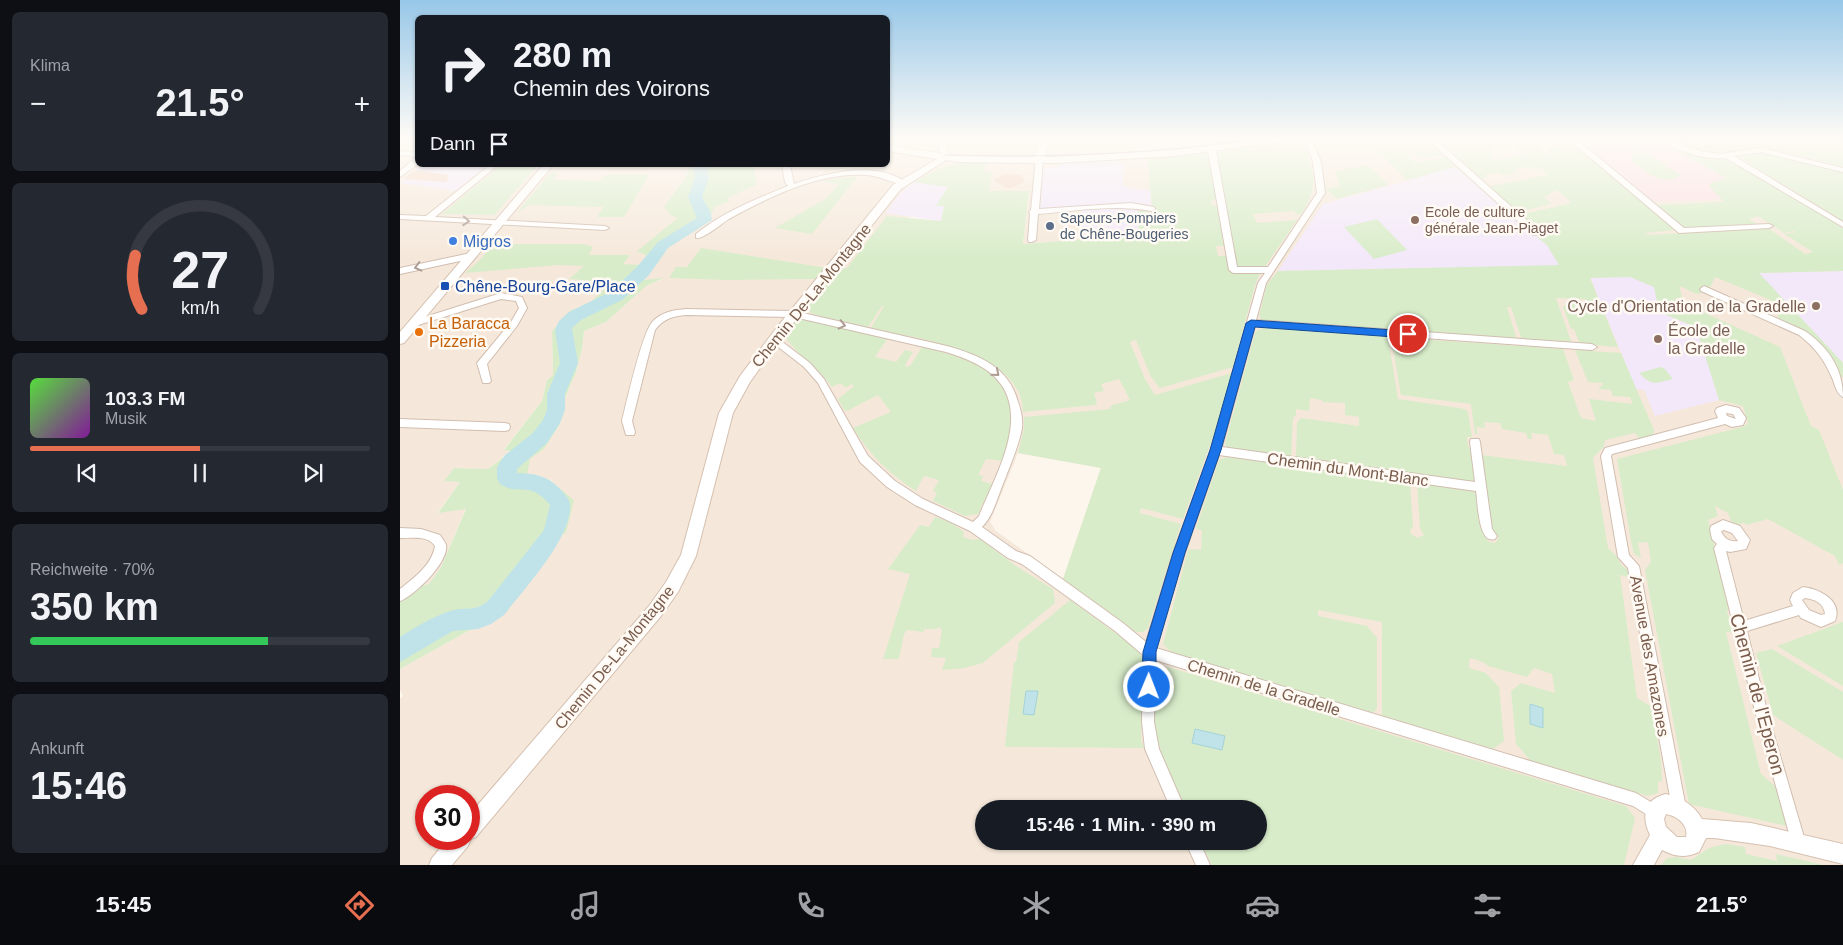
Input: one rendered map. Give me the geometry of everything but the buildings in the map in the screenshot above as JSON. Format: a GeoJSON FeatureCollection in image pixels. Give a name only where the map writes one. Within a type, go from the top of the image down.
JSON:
{"type":"FeatureCollection","features":[{"type":"Feature","properties":{"kind":"street"},"geometry":{"type":"LineString","coordinates":[[429,218],[478,178]]}},
{"type":"Feature","properties":{"kind":"street"},"geometry":{"type":"LineString","coordinates":[[401,334],[415,323],[537,178]]}},
{"type":"Feature","properties":{"kind":"street"},"geometry":{"type":"LineString","coordinates":[[788,178],[789,182],[794,185]]}},
{"type":"Feature","properties":{"kind":"street"},"geometry":{"type":"LineString","coordinates":[[794,185],[795,178]]}},
{"type":"Feature","properties":{"kind":"street"},"geometry":{"type":"LineString","coordinates":[[699,236],[740,210],[794,185],[817,178]]}},
{"type":"Feature","properties":{"kind":"street"},"geometry":{"type":"LineString","coordinates":[[890,178],[903,183]]}},
{"type":"Feature","properties":{"kind":"street","name":"Chemin De-La-Montagne"},"geometry":{"type":"LineString","coordinates":[[480,817],[655,611],[672,587],[690,549],[726,413],[741,385],[774,339],[897,187],[911,178]]}},
{"type":"Feature","properties":{"kind":"street"},"geometry":{"type":"LineString","coordinates":[[1032,240],[1037,178]]}},
{"type":"Feature","properties":{"kind":"street"},"geometry":{"type":"LineString","coordinates":[[1216,178],[1233,270],[1269,270]]}},
{"type":"Feature","properties":{"kind":"street"},"geometry":{"type":"LineString","coordinates":[[1174,800],[1152,749],[1148,722],[1150,652],[1179,553],[1216,450],[1260,288],[1269,270],[1316,203],[1321,193],[1319,178]]}},
{"type":"Feature","properties":{"kind":"street"},"geometry":{"type":"LineString","coordinates":[[1474,178],[1536,233]]}},
{"type":"Feature","properties":{"kind":"street"},"geometry":{"type":"LineString","coordinates":[[1619,178],[1682,231],[1769,226]]}},
{"type":"Feature","properties":{"kind":"street"},"geometry":{"type":"LineString","coordinates":[[1766,178],[1843,225]]}},
{"type":"Feature","properties":{"kind":"street"},"geometry":{"type":"LineString","coordinates":[[1033,212],[1131,205],[1150,209]]}},
{"type":"Feature","properties":{"kind":"street"},"geometry":{"type":"LineString","coordinates":[[400,216],[605,228]]}},
{"type":"Feature","properties":{"kind":"street"},"geometry":{"type":"LineString","coordinates":[[400,271],[471,256]]}},
{"type":"Feature","properties":{"kind":"street"},"geometry":{"type":"LineString","coordinates":[[1704,290],[1802,333],[1816,342],[1827,355],[1840,381],[1843,393]]}},
{"type":"Feature","properties":{"kind":"street"},"geometry":{"type":"LineString","coordinates":[[415,323],[501,296],[519,299],[523,308],[518,318],[482,363],[486,381]]}},
{"type":"Feature","properties":{"kind":"street"},"geometry":{"type":"LineString","coordinates":[[630,432],[627,421],[651,330],[660,318],[675,313],[794,314],[946,349],[982,363],[1003,379],[1014,397],[1017,428],[1007,461],[983,519],[974,528]]}},
{"type":"Feature","properties":{"kind":"street"},"geometry":{"type":"LineString","coordinates":[[1251,323],[1592,347]]}},
{"type":"Feature","properties":{"kind":"street","name":"Chemin de la Gradelle"},"geometry":{"type":"LineString","coordinates":[[774,339],[808,365],[821,381],[864,459],[891,484],[912,498],[974,528],[1012,555],[1026,560],[1119,627],[1150,652],[1636,800],[1654,812]]}},
{"type":"Feature","properties":{"kind":"street","name":"Avenue des Amazones"},"geometry":{"type":"LineString","coordinates":[[1679,808],[1634,566],[1624,557],[1606,456],[1609,451],[1725,420]]}},
{"type":"Feature","properties":{"kind":"street"},"geometry":{"type":"LineString","coordinates":[[400,423],[505,427]]}},
{"type":"Feature","properties":{"kind":"street"},"geometry":{"type":"LineString","coordinates":[[1475,442],[1487,531],[1491,536]]}},
{"type":"Feature","properties":{"kind":"street","name":"Chemin du Mont-Blanc"},"geometry":{"type":"LineString","coordinates":[[1216,450],[1481,487]]}},
{"type":"Feature","properties":{"kind":"street"},"geometry":{"type":"LineString","coordinates":[[400,532],[424,534],[435,539],[440,548],[437,559],[430,570],[400,596]]}},
{"type":"Feature","properties":{"kind":"street","name":"Chemin de l'Eperon"},"geometry":{"type":"LineString","coordinates":[[1724,544],[1720,548],[1763,719],[1798,844]]}},
{"type":"Feature","properties":{"kind":"street"},"geometry":{"type":"LineString","coordinates":[[1740,628],[1801,610]]}},
{"type":"Feature","properties":{"kind":"street"},"geometry":{"type":"LineString","coordinates":[[1661,805],[1672,805],[1679,808],[1690,817],[1696,829],[1696,841],[1687,848],[1674,846],[1661,836],[1654,824],[1654,812],[1661,805]]}},
{"type":"Feature","properties":{"kind":"street"},"geometry":{"type":"LineString","coordinates":[[1696,829],[1739,830],[1843,854]]}},
{"type":"Feature","properties":{"kind":"street"},"geometry":{"type":"LineString","coordinates":[[1643,865],[1653,846],[1661,836]]}},
{"type":"Feature","properties":{"kind":"street"},"geometry":{"type":"LineString","coordinates":[[438,865],[451,850]]}},
{"type":"Feature","properties":{"kind":"street"},"geometry":{"type":"LineString","coordinates":[[1196,850],[1203,865]]}},
{"type":"Feature","properties":{"kind":"shaded area"},"geometry":{"type":"Polygon","coordinates":[[[400,178],[1843,178],[1843,865],[400,865],[400,699],[403,696],[400,690],[400,669],[504,611],[557,536],[553,482],[549,479],[526,476],[530,459],[544,449],[560,424],[565,398],[576,372],[582,349],[584,331],[606,322],[646,286],[663,279],[642,280],[634,284],[636,281],[570,279],[611,281],[603,292],[552,331],[553,375],[547,380],[542,401],[504,449],[511,450],[488,469],[454,468],[445,480],[460,482],[438,512],[466,508],[441,567],[429,584],[416,587],[400,600],[400,178]],[[989,191],[904,219],[1023,244],[1029,192],[989,191]],[[1084,236],[1083,239],[1024,244],[1153,271],[1084,236]],[[1018,453],[990,522],[996,531],[1063,579],[1101,468],[1018,453]]]}},
{"type":"Feature","properties":{"kind":"shaded area"},"geometry":{"type":"Polygon","coordinates":[[[405,178],[471,178],[455,191],[400,183],[405,178]]]}},
{"type":"Feature","properties":{"kind":"shaded area"},"geometry":{"type":"Polygon","coordinates":[[[1042,178],[1123,178],[1123,186],[1151,191],[1152,211],[1138,211],[1139,235],[1078,236],[1084,232],[1081,210],[1039,213],[1042,178]]]}},
{"type":"Feature","properties":{"kind":"shaded area","name":"Ecole de culture générale Jean-Piaget"},"geometry":{"type":"Polygon","coordinates":[[[1414,178],[1468,178],[1547,245],[1560,266],[1278,271],[1323,204],[1414,178]]]}},
{"type":"Feature","properties":{"kind":"shaded area"},"geometry":{"type":"Polygon","coordinates":[[[1624,178],[1728,179],[1710,187],[1722,199],[1657,201],[1647,197],[1624,178]]]}},
{"type":"Feature","properties":{"kind":"shaded area"},"geometry":{"type":"Polygon","coordinates":[[[914,182],[948,187],[937,206],[944,206],[941,221],[886,213],[901,192],[914,182]]]}},
{"type":"Feature","properties":{"kind":"shaded area","name":"Cycle d'Orientation de la Gradelle"},"geometry":{"type":"Polygon","coordinates":[[[1843,271],[1843,363],[1758,273],[1843,271]]]}},
{"type":"Feature","properties":{"kind":"shaded area","name":"École de la Gradelle"},"geometry":{"type":"Polygon","coordinates":[[[1590,277],[1630,277],[1654,287],[1678,320],[1696,327],[1719,400],[1655,416],[1644,390],[1636,389],[1590,277]]]}},
{"type":"Feature","properties":{"kind":"green space"},"geometry":{"type":"Polygon","coordinates":[[[485,178],[526,178],[494,215],[442,214],[485,178]]]}},
{"type":"Feature","properties":{"kind":"green space"},"geometry":{"type":"Polygon","coordinates":[[[546,178],[600,181],[602,178],[647,178],[624,217],[597,217],[604,207],[529,205],[517,213],[546,178]]]}},
{"type":"Feature","properties":{"kind":"green space"},"geometry":{"type":"Polygon","coordinates":[[[685,178],[755,178],[756,185],[727,198],[730,201],[714,207],[710,217],[705,222],[648,256],[637,251],[678,218],[672,216],[664,207],[685,178]]]}},
{"type":"Feature","properties":{"kind":"green space"},"geometry":{"type":"Polygon","coordinates":[[[856,178],[812,234],[775,228],[827,198],[839,184],[823,181],[856,178]]]}},
{"type":"Feature","properties":{"kind":"green space"},"geometry":{"type":"Polygon","coordinates":[[[922,178],[991,178],[989,191],[1029,191],[1023,244],[1083,239],[1084,235],[1138,235],[1138,210],[1152,211],[1150,178],[1214,178],[1218,200],[1211,200],[1212,205],[1219,205],[1226,246],[1216,246],[1218,256],[1228,256],[1231,271],[1261,271],[1255,285],[1233,367],[1160,388],[1151,377],[1136,340],[1130,342],[1145,379],[1155,395],[1232,373],[1218,423],[1183,519],[1141,508],[1140,513],[1181,524],[1148,628],[1143,632],[1136,632],[1063,579],[1101,468],[1018,453],[1024,429],[1024,417],[1111,409],[1110,406],[1130,400],[1119,379],[1101,384],[1104,391],[1094,393],[1097,403],[1095,405],[1023,412],[1018,391],[1005,374],[986,361],[939,343],[871,328],[884,306],[882,306],[868,327],[816,315],[811,313],[807,307],[828,280],[842,268],[847,268],[887,216],[941,221],[944,206],[936,206],[948,187],[914,182],[922,178]]]}},
{"type":"Feature","properties":{"kind":"green space"},"geometry":{"type":"Polygon","coordinates":[[[1219,178],[1313,178],[1311,196],[1301,214],[1296,214],[1294,211],[1253,214],[1257,223],[1297,220],[1264,268],[1236,269],[1219,178]]]}},
{"type":"Feature","properties":{"kind":"green space"},"geometry":{"type":"Polygon","coordinates":[[[1337,178],[1381,178],[1388,185],[1337,199],[1326,189],[1340,186],[1337,178]]]}},
{"type":"Feature","properties":{"kind":"green space"},"geometry":{"type":"Polygon","coordinates":[[[1531,178],[1615,178],[1674,228],[1674,230],[1644,233],[1650,235],[1768,228],[1805,254],[1813,252],[1784,234],[1796,232],[1784,233],[1758,216],[1749,219],[1758,225],[1684,229],[1655,205],[1724,202],[1710,187],[1710,183],[1726,178],[1762,178],[1843,227],[1843,271],[1759,273],[1843,363],[1843,377],[1839,375],[1824,347],[1803,332],[1779,321],[1777,310],[1780,304],[1715,277],[1709,290],[1697,294],[1679,286],[1682,297],[1674,299],[1780,347],[1811,426],[1819,430],[1843,490],[1843,563],[1839,565],[1835,556],[1768,519],[1746,525],[1743,522],[1739,525],[1732,523],[1728,513],[1715,506],[1718,516],[1708,520],[1730,608],[1727,611],[1734,633],[1726,632],[1761,774],[1776,787],[1787,826],[1689,804],[1645,570],[1651,562],[1648,542],[1638,543],[1641,558],[1634,554],[1631,541],[1617,459],[1748,424],[1743,406],[1719,400],[1696,327],[1659,312],[1654,287],[1630,277],[1590,278],[1618,347],[1580,344],[1574,329],[1571,329],[1563,307],[1567,303],[1588,305],[1586,299],[1556,298],[1572,344],[1522,340],[1511,307],[1507,307],[1517,340],[1262,321],[1259,316],[1267,284],[1278,271],[1559,265],[1547,245],[1537,237],[1541,235],[1518,215],[1572,203],[1557,190],[1544,197],[1552,204],[1516,212],[1487,187],[1531,178]]]}},
{"type":"Feature","properties":{"kind":"green space"},"geometry":{"type":"Polygon","coordinates":[[[1773,178],[1843,178],[1843,221],[1773,178]]]}},
{"type":"Feature","properties":{"kind":"green space"},"geometry":{"type":"Polygon","coordinates":[[[1377,219],[1407,250],[1374,259],[1344,227],[1377,219]]]}},
{"type":"Feature","properties":{"kind":"green space"},"geometry":{"type":"Polygon","coordinates":[[[493,244],[584,244],[593,247],[589,255],[630,255],[623,264],[641,265],[631,277],[624,278],[637,280],[634,284],[642,280],[664,278],[646,286],[606,322],[584,331],[582,349],[576,372],[565,398],[560,424],[544,449],[530,459],[527,476],[548,479],[574,500],[566,533],[557,536],[504,611],[400,669],[400,600],[416,587],[429,584],[441,567],[466,509],[438,513],[460,482],[444,481],[454,468],[488,469],[511,451],[504,450],[542,401],[547,380],[553,375],[552,331],[571,310],[583,306],[598,296],[610,282],[569,279],[584,266],[558,265],[465,273],[480,260],[493,244]]]}},
{"type":"Feature","properties":{"kind":"green space"},"geometry":{"type":"Polygon","coordinates":[[[701,248],[827,268],[818,279],[728,280],[669,278],[676,267],[687,267],[701,248]]]}},
{"type":"Feature","properties":{"kind":"green space"},"geometry":{"type":"Polygon","coordinates":[[[805,319],[888,338],[875,357],[896,362],[905,350],[913,352],[905,365],[906,367],[910,366],[922,347],[971,362],[994,376],[1002,385],[1011,405],[1014,422],[1010,425],[1009,432],[1012,435],[1003,461],[986,459],[978,475],[983,476],[981,481],[992,484],[978,514],[965,516],[933,501],[937,492],[933,491],[939,480],[924,476],[916,491],[897,478],[873,455],[853,428],[891,412],[878,395],[847,411],[844,410],[838,399],[854,386],[851,384],[846,388],[840,383],[832,387],[786,338],[786,334],[792,325],[805,319]]]}},
{"type":"Feature","properties":{"kind":"green space"},"geometry":{"type":"Polygon","coordinates":[[[1266,328],[1388,337],[1398,399],[1465,409],[1468,412],[1472,437],[1467,437],[1468,446],[1473,451],[1477,481],[1475,483],[1296,459],[1297,422],[1301,418],[1359,426],[1359,417],[1345,415],[1345,403],[1322,402],[1322,400],[1310,398],[1309,411],[1296,409],[1296,415],[1293,418],[1291,458],[1229,449],[1225,444],[1255,332],[1266,328]]]}},
{"type":"Feature","properties":{"kind":"green space"},"geometry":{"type":"Polygon","coordinates":[[[1391,337],[1563,349],[1574,380],[1568,382],[1581,418],[1596,421],[1589,399],[1633,404],[1630,397],[1613,396],[1611,390],[1600,389],[1599,386],[1603,386],[1602,383],[1588,382],[1575,350],[1621,353],[1654,430],[1653,435],[1640,439],[1635,433],[1605,440],[1604,446],[1593,458],[1608,548],[1618,558],[1621,565],[1628,570],[1629,577],[1620,575],[1637,698],[1652,707],[1661,761],[1662,782],[1658,781],[1658,793],[1648,796],[1530,760],[1516,744],[1511,691],[1521,683],[1555,693],[1552,674],[1534,668],[1527,677],[1488,666],[1471,658],[1469,661],[1469,668],[1486,673],[1499,687],[1504,741],[1493,749],[1382,716],[1382,622],[1318,610],[1318,616],[1367,626],[1377,638],[1377,709],[1372,713],[1172,653],[1163,644],[1188,550],[1201,550],[1202,531],[1196,528],[1219,460],[1227,457],[1410,482],[1413,527],[1410,531],[1417,538],[1424,535],[1420,528],[1417,483],[1478,492],[1485,537],[1489,542],[1495,543],[1499,538],[1491,531],[1481,455],[1567,466],[1564,455],[1554,454],[1548,435],[1531,433],[1532,439],[1528,439],[1526,433],[1502,429],[1500,423],[1484,422],[1485,428],[1476,427],[1478,434],[1475,434],[1471,404],[1401,395],[1391,337]]]}},
{"type":"Feature","properties":{"kind":"green space"},"geometry":{"type":"Polygon","coordinates":[[[1661,367],[1673,379],[1654,383],[1639,373],[1661,367]]]}},
{"type":"Feature","properties":{"kind":"green space"},"geometry":{"type":"Polygon","coordinates":[[[935,517],[950,522],[964,532],[963,537],[972,540],[980,539],[1016,566],[1053,589],[1055,603],[983,663],[964,668],[942,670],[946,658],[931,657],[932,648],[939,648],[942,630],[939,627],[936,629],[924,629],[923,632],[907,630],[904,634],[899,659],[883,659],[910,574],[888,569],[920,525],[929,527],[935,517]]]}},
{"type":"Feature","properties":{"kind":"green space"},"geometry":{"type":"Polygon","coordinates":[[[1070,600],[1137,649],[1144,660],[1141,740],[1144,748],[1005,747],[1014,662],[1016,662],[1019,642],[1070,600]]]}},
{"type":"Feature","properties":{"kind":"green space"},"geometry":{"type":"Polygon","coordinates":[[[1843,622],[1843,686],[1777,646],[1843,622]]]}},
{"type":"Feature","properties":{"kind":"green space"},"geometry":{"type":"Polygon","coordinates":[[[1772,649],[1843,692],[1843,760],[1773,715],[1756,653],[1772,649]]]}},
{"type":"Feature","properties":{"kind":"green space"},"geometry":{"type":"Polygon","coordinates":[[[1168,667],[1626,806],[1635,818],[1624,865],[1212,865],[1204,850],[1267,850],[1267,800],[1181,800],[1168,774],[1155,731],[1155,676],[1168,667]]]}},
{"type":"Feature","properties":{"kind":"green space"},"geometry":{"type":"Polygon","coordinates":[[[1725,844],[1745,847],[1746,854],[1777,861],[1776,854],[1824,865],[1661,865],[1667,858],[1676,857],[1691,860],[1709,848],[1725,844]]]}},
{"type":"Feature","properties":{"kind":"water"},"geometry":{"type":"Polygon","coordinates":[[[1026,691],[1038,691],[1034,715],[1023,714],[1026,691]]]}},
{"type":"Feature","properties":{"kind":"water"},"geometry":{"type":"Polygon","coordinates":[[[1530,704],[1543,708],[1543,728],[1530,724],[1530,704]]]}},
{"type":"Feature","properties":{"kind":"water"},"geometry":{"type":"Polygon","coordinates":[[[1195,729],[1225,736],[1222,750],[1192,743],[1195,729]]]}},
{"type":"Feature","properties":{"kind":"waterway"},"geometry":{"type":"LineString","coordinates":[[400,651],[425,634],[445,624],[459,619],[483,617],[496,608],[554,533],[560,503],[551,492],[539,484],[530,481],[510,480],[507,478],[507,468],[512,460],[540,438],[551,423],[556,410],[556,394],[569,363],[563,330],[565,325],[575,316],[616,296],[643,271],[663,245],[705,220],[704,213],[695,197],[702,178]]}},
{"type":"Feature","properties":{"kind":"place","name":"Ecole de culture générale Jean-Piaget"},"geometry":{"type":"Point","coordinates":[1415,220]}},
{"type":"Feature","properties":{"kind":"place","name":"Sapeurs-Pompiers de Chêne-Bougeries"},"geometry":{"type":"Point","coordinates":[1050,226]}},
{"type":"Feature","properties":{"kind":"place","name":"Migros"},"geometry":{"type":"Point","coordinates":[453,241]}},
{"type":"Feature","properties":{"kind":"place","name":"Chêne-Bourg-Gare/Place"},"geometry":{"type":"Point","coordinates":[445,286]}},
{"type":"Feature","properties":{"kind":"place","name":"Cycle d'Orientation de la Gradelle"},"geometry":{"type":"Point","coordinates":[1816,306]}},
{"type":"Feature","properties":{"kind":"place","name":"La Baracca Pizzeria"},"geometry":{"type":"Point","coordinates":[419,332]}},
{"type":"Feature","properties":{"kind":"place","name":"École de la Gradelle"},"geometry":{"type":"Point","coordinates":[1658,339]}},
{"type":"Feature","properties":{"kind":"route"},"geometry":{"type":"LineString","coordinates":[[1149,687],[1150,652],[1179,553],[1216,450],[1251,323],[1408,334]]}}]}
